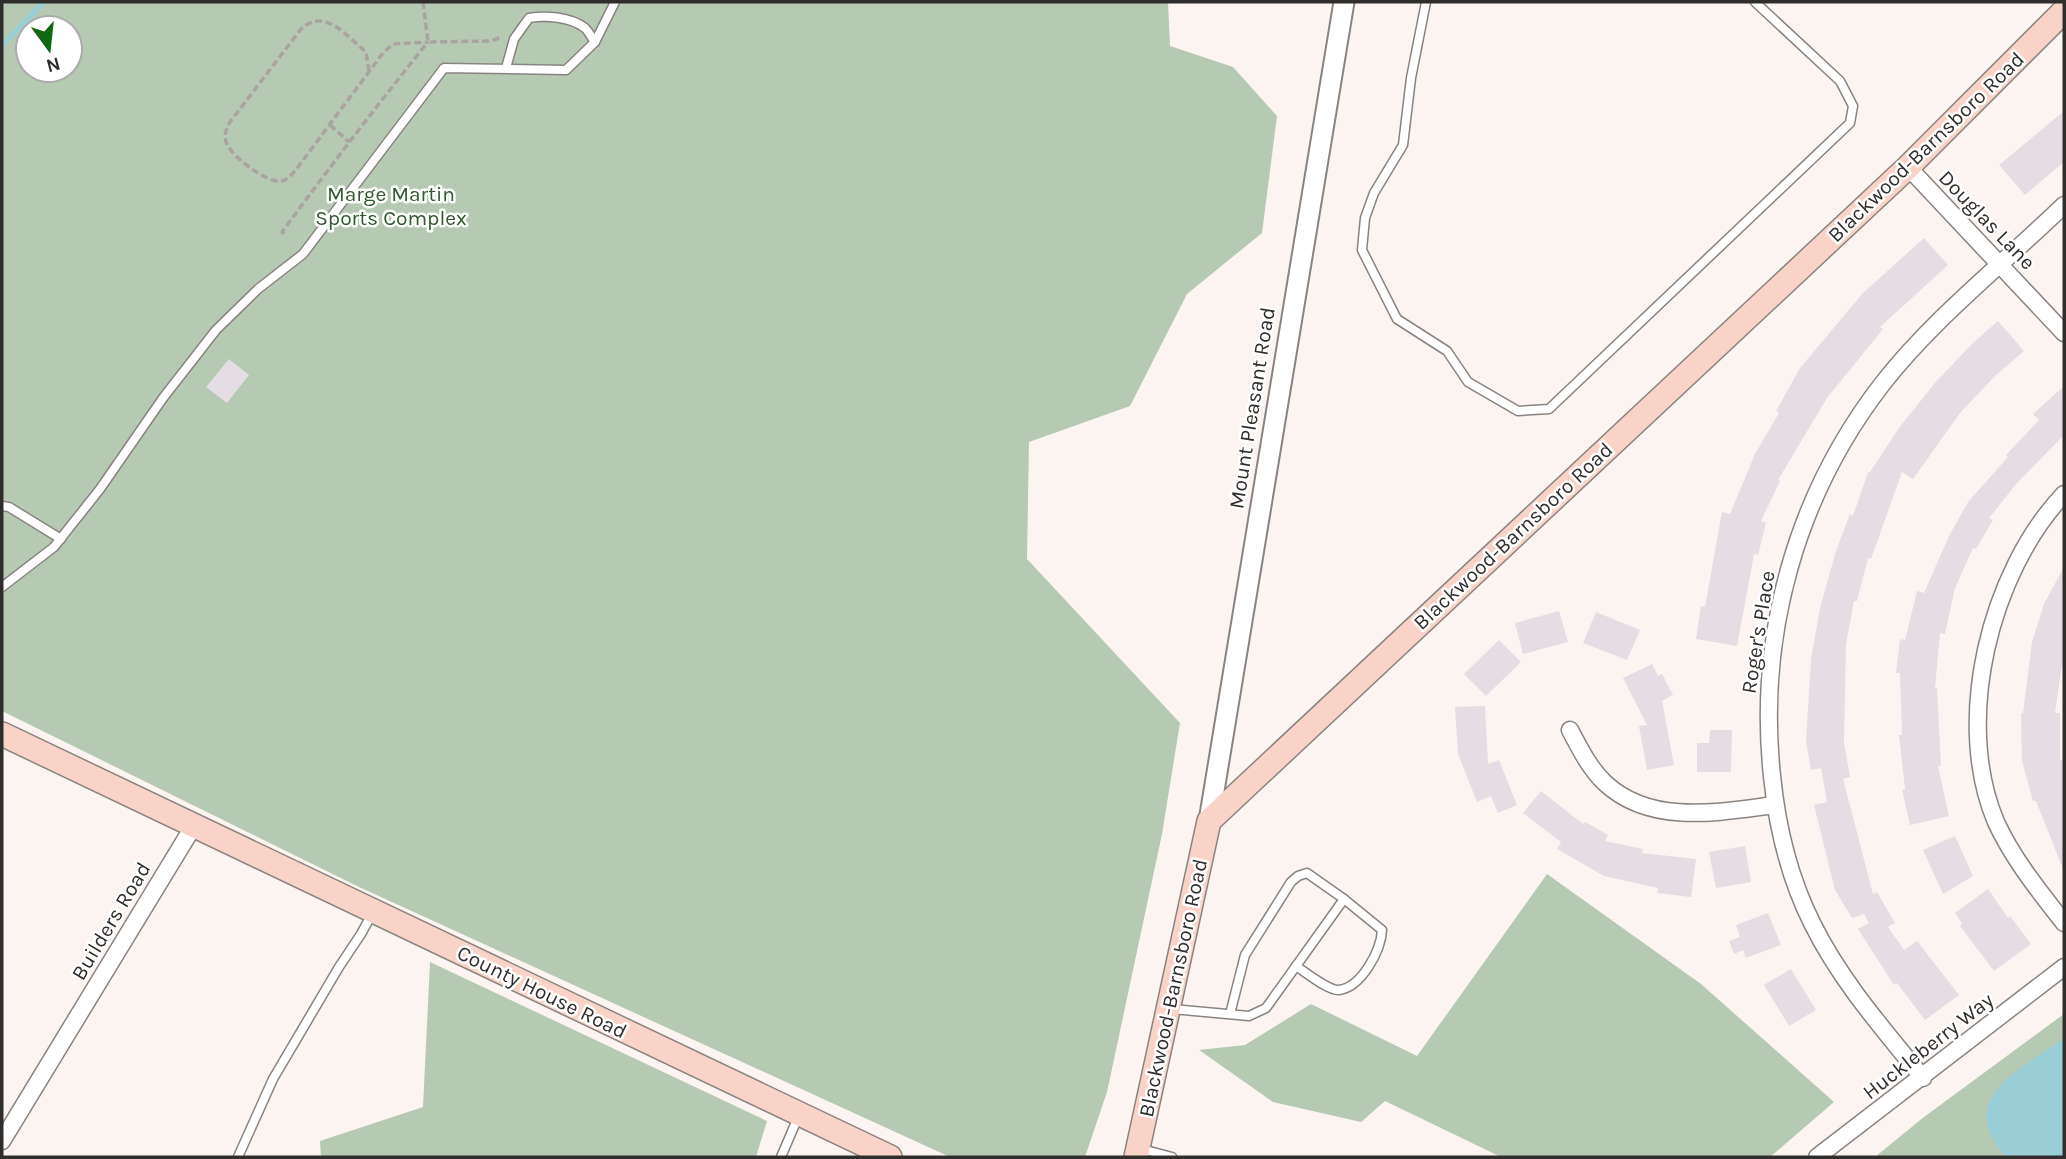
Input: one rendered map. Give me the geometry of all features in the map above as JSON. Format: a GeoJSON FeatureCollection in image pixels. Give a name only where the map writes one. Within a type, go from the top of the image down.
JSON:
{"type":"FeatureCollection","features":[{"type":"Feature","properties":{"kind":"main road","name":"Blackwood-Barnsboro Road"},"geometry":{"type":"LineString","coordinates":[[1137,1152],[1209,821],[1908,167],[2064,11]]}},
{"type":"Feature","properties":{"kind":"main road","name":"County House Road"},"geometry":{"type":"LineString","coordinates":[[2,734],[890,1157]]}},
{"type":"Feature","properties":{"kind":"street","name":"Mount Pleasant Road"},"geometry":{"type":"LineString","coordinates":[[1209,821],[1344,2]]}},
{"type":"Feature","properties":{"kind":"street","name":"Douglas Lane"},"geometry":{"type":"LineString","coordinates":[[1908,167],[2064,332]]}},
{"type":"Feature","properties":{"kind":"street","name":"Roger's Place"},"geometry":{"type":"LineString","coordinates":[[1923,1078],[1848,982],[1816,931],[1793,875],[1775,805],[1768,719],[1772,653],[1787,576],[1810,507],[1831,463],[1883,384],[1928,333],[2064,205]]}},
{"type":"Feature","properties":{"kind":"street"},"geometry":{"type":"LineString","coordinates":[[2064,494],[2042,520],[2020,554],[2000,601],[1982,664],[1979,727],[1983,778],[1996,822],[2017,861],[2064,923]]}},
{"type":"Feature","properties":{"kind":"street"},"geometry":{"type":"LineString","coordinates":[[1570,730],[1589,764],[1604,782],[1635,803],[1696,814],[1775,805]]}},
{"type":"Feature","properties":{"kind":"street","name":"Builders Road"},"geometry":{"type":"LineString","coordinates":[[2,1141],[193,827]]}},
{"type":"Feature","properties":{"kind":"street","name":"Huckleberry Way"},"geometry":{"type":"LineString","coordinates":[[1818,1157],[2064,967]]}},
{"type":"Feature","properties":{"kind":"lane"},"geometry":{"type":"LineString","coordinates":[[2,587],[61,539],[100,489],[185,368],[216,330],[258,289],[303,254],[444,68],[566,70],[595,43],[615,2]]}},
{"type":"Feature","properties":{"kind":"lane"},"geometry":{"type":"LineString","coordinates":[[1426,2],[1410,78],[1403,145],[1374,193],[1365,218],[1362,250],[1397,319],[1447,351],[1468,382],[1518,411],[1549,409],[1850,123],[1853,106],[1840,81],[1755,2]]}},
{"type":"Feature","properties":{"kind":"lane"},"geometry":{"type":"LineString","coordinates":[[506,68],[514,39],[529,18],[544,15],[565,20],[585,28],[595,43]]}},
{"type":"Feature","properties":{"kind":"lane"},"geometry":{"type":"LineString","coordinates":[[2,506],[9,507],[61,539]]}},
{"type":"Feature","properties":{"kind":"lane"},"geometry":{"type":"LineString","coordinates":[[1230,1014],[1245,955],[1291,882],[1307,873],[1382,930],[1379,949],[1361,977],[1341,990],[1332,988],[1296,966]]}},
{"type":"Feature","properties":{"kind":"lane"},"geometry":{"type":"LineString","coordinates":[[1169,1009],[1250,1016],[1266,1008],[1344,899]]}},
{"type":"Feature","properties":{"kind":"lane"},"geometry":{"type":"LineString","coordinates":[[238,1157],[273,1079],[339,967],[362,934],[373,911]]}},
{"type":"Feature","properties":{"kind":"lane"},"geometry":{"type":"LineString","coordinates":[[781,1157],[799,1115]]}},
{"type":"Feature","properties":{"kind":"lane"},"geometry":{"type":"LineString","coordinates":[[1137,1152],[1172,1157]]}},
{"type":"Feature","properties":{"kind":"path"},"geometry":{"type":"LineString","coordinates":[[284,234],[282,232],[349,142],[428,42],[423,2]]}},
{"type":"Feature","properties":{"kind":"path"},"geometry":{"type":"LineString","coordinates":[[369,71],[366,52],[327,22],[310,22],[301,29],[230,122],[225,135],[227,145],[232,153],[266,178],[281,181],[295,171],[369,71],[393,44],[492,41],[505,30]]}},
{"type":"Feature","properties":{"kind":"path"},"geometry":{"type":"LineString","coordinates":[[330,125],[349,142]]}},
{"type":"Feature","properties":{"kind":"green space","name":"Marge Martin Sports Complex"},"geometry":{"type":"Polygon","coordinates":[[[2,2],[1168,2],[1170,46],[1233,67],[1277,116],[1262,233],[1187,294],[1130,406],[1029,442],[1027,559],[1180,723],[1162,834],[1107,1092],[1085,1157],[950,1157],[359,887],[2,711],[2,2]]]}},
{"type":"Feature","properties":{"kind":"green space"},"geometry":{"type":"Polygon","coordinates":[[[1547,874],[1701,984],[1834,1102],[1770,1157],[1501,1157],[1385,1101],[1361,1122],[1273,1102],[1199,1050],[1245,1045],[1311,1004],[1417,1056],[1547,874]]]}},
{"type":"Feature","properties":{"kind":"green space"},"geometry":{"type":"Polygon","coordinates":[[[430,962],[767,1121],[756,1157],[321,1157],[320,1141],[423,1107],[430,962]]]}},
{"type":"Feature","properties":{"kind":"green space"},"geometry":{"type":"Polygon","coordinates":[[[2064,1014],[2064,1157],[1875,1157],[1924,1117],[2064,1014]]]}},
{"type":"Feature","properties":{"kind":"water"},"geometry":{"type":"Polygon","coordinates":[[[2064,1038],[2064,1157],[2006,1157],[1991,1137],[1986,1118],[1990,1102],[1999,1087],[2013,1074],[2064,1038]]]}},
{"type":"Feature","properties":{"kind":"building"},"geometry":{"type":"Polygon","coordinates":[[[2064,111],[2064,162],[2025,195],[1999,165],[2064,111]]]}},
{"type":"Feature","properties":{"kind":"building"},"geometry":{"type":"Polygon","coordinates":[[[1924,238],[1948,265],[1880,327],[1883,329],[1827,398],[1778,480],[1780,481],[1761,521],[1766,523],[1758,555],[1754,554],[1737,646],[1696,639],[1701,606],[1705,607],[1722,512],[1730,514],[1755,454],[1779,413],[1776,411],[1800,368],[1863,293],[1924,238]]]}},
{"type":"Feature","properties":{"kind":"building"},"geometry":{"type":"Polygon","coordinates":[[[1998,321],[2024,351],[1996,375],[1960,413],[1913,479],[1902,472],[1871,559],[1868,558],[1857,601],[1854,601],[1846,644],[1844,742],[1850,777],[1843,779],[1873,894],[1877,892],[1895,923],[1888,927],[1904,950],[1917,941],[1959,995],[1925,1020],[1897,983],[1894,985],[1858,929],[1869,923],[1864,914],[1852,918],[1835,890],[1814,805],[1827,802],[1821,768],[1811,770],[1806,741],[1811,659],[1820,608],[1836,551],[1850,514],[1853,516],[1868,472],[1934,384],[1998,321]]]}},
{"type":"Feature","properties":{"kind":"building"},"geometry":{"type":"Polygon","coordinates":[[[229,359],[249,375],[227,403],[206,387],[229,359]]]}},
{"type":"Feature","properties":{"kind":"building"},"geometry":{"type":"Polygon","coordinates":[[[2064,386],[2064,435],[2017,483],[1989,518],[1993,520],[1976,549],[1973,548],[1955,588],[1945,634],[1940,633],[1935,688],[1941,766],[1938,766],[1949,816],[1910,825],[1902,790],[1905,789],[1899,735],[1902,735],[1900,673],[1896,673],[1900,639],[1905,640],[1917,591],[1924,593],[1949,536],[1968,502],[2039,420],[2033,414],[2064,386]]]}},
{"type":"Feature","properties":{"kind":"building"},"geometry":{"type":"Polygon","coordinates":[[[2064,567],[2064,651],[2055,713],[2060,713],[2060,760],[2064,759],[2063,869],[2036,801],[2033,801],[2022,761],[2021,713],[2032,642],[2044,604],[2064,567]]]}},
{"type":"Feature","properties":{"kind":"building"},"geometry":{"type":"Polygon","coordinates":[[[1559,611],[1568,642],[1523,654],[1515,623],[1559,611]]]}},
{"type":"Feature","properties":{"kind":"building"},"geometry":{"type":"Polygon","coordinates":[[[1596,612],[1640,630],[1627,660],[1583,643],[1596,612]]]}},
{"type":"Feature","properties":{"kind":"building"},"geometry":{"type":"Polygon","coordinates":[[[1499,640],[1521,662],[1486,696],[1464,674],[1499,640]]]}},
{"type":"Feature","properties":{"kind":"building"},"geometry":{"type":"Polygon","coordinates":[[[1652,664],[1658,676],[1662,674],[1673,695],[1662,701],[1674,765],[1647,770],[1639,726],[1647,725],[1623,678],[1652,664]]]}},
{"type":"Feature","properties":{"kind":"building"},"geometry":{"type":"Polygon","coordinates":[[[1485,706],[1488,764],[1499,760],[1517,805],[1498,813],[1491,796],[1477,802],[1458,754],[1455,707],[1485,706]]]}},
{"type":"Feature","properties":{"kind":"building"},"geometry":{"type":"Polygon","coordinates":[[[1710,730],[1732,730],[1731,772],[1697,772],[1697,743],[1709,743],[1710,730]]]}},
{"type":"Feature","properties":{"kind":"building"},"geometry":{"type":"Polygon","coordinates":[[[1541,791],[1583,824],[1585,822],[1608,835],[1605,841],[1643,849],[1642,853],[1696,859],[1691,897],[1657,893],[1658,888],[1604,876],[1557,849],[1561,842],[1523,813],[1541,791]]]}},
{"type":"Feature","properties":{"kind":"building"},"geometry":{"type":"Polygon","coordinates":[[[1955,836],[1973,876],[1943,894],[1923,850],[1955,836]]]}},
{"type":"Feature","properties":{"kind":"building"},"geometry":{"type":"Polygon","coordinates":[[[1745,846],[1751,882],[1716,888],[1709,852],[1745,846]]]}},
{"type":"Feature","properties":{"kind":"building"},"geometry":{"type":"Polygon","coordinates":[[[1988,889],[2008,918],[2010,916],[2031,944],[1994,971],[1960,926],[1962,924],[1955,913],[1988,889]]]}},
{"type":"Feature","properties":{"kind":"building"},"geometry":{"type":"Polygon","coordinates":[[[1768,913],[1781,945],[1746,958],[1743,950],[1734,954],[1729,941],[1740,937],[1736,925],[1768,913]]]}},
{"type":"Feature","properties":{"kind":"building"},"geometry":{"type":"Polygon","coordinates":[[[1791,969],[1816,1010],[1789,1026],[1764,985],[1791,969]]]}},
{"type":"Feature","properties":{"kind":"waterway"},"geometry":{"type":"LineString","coordinates":[[2,45],[44,2]]}}]}
